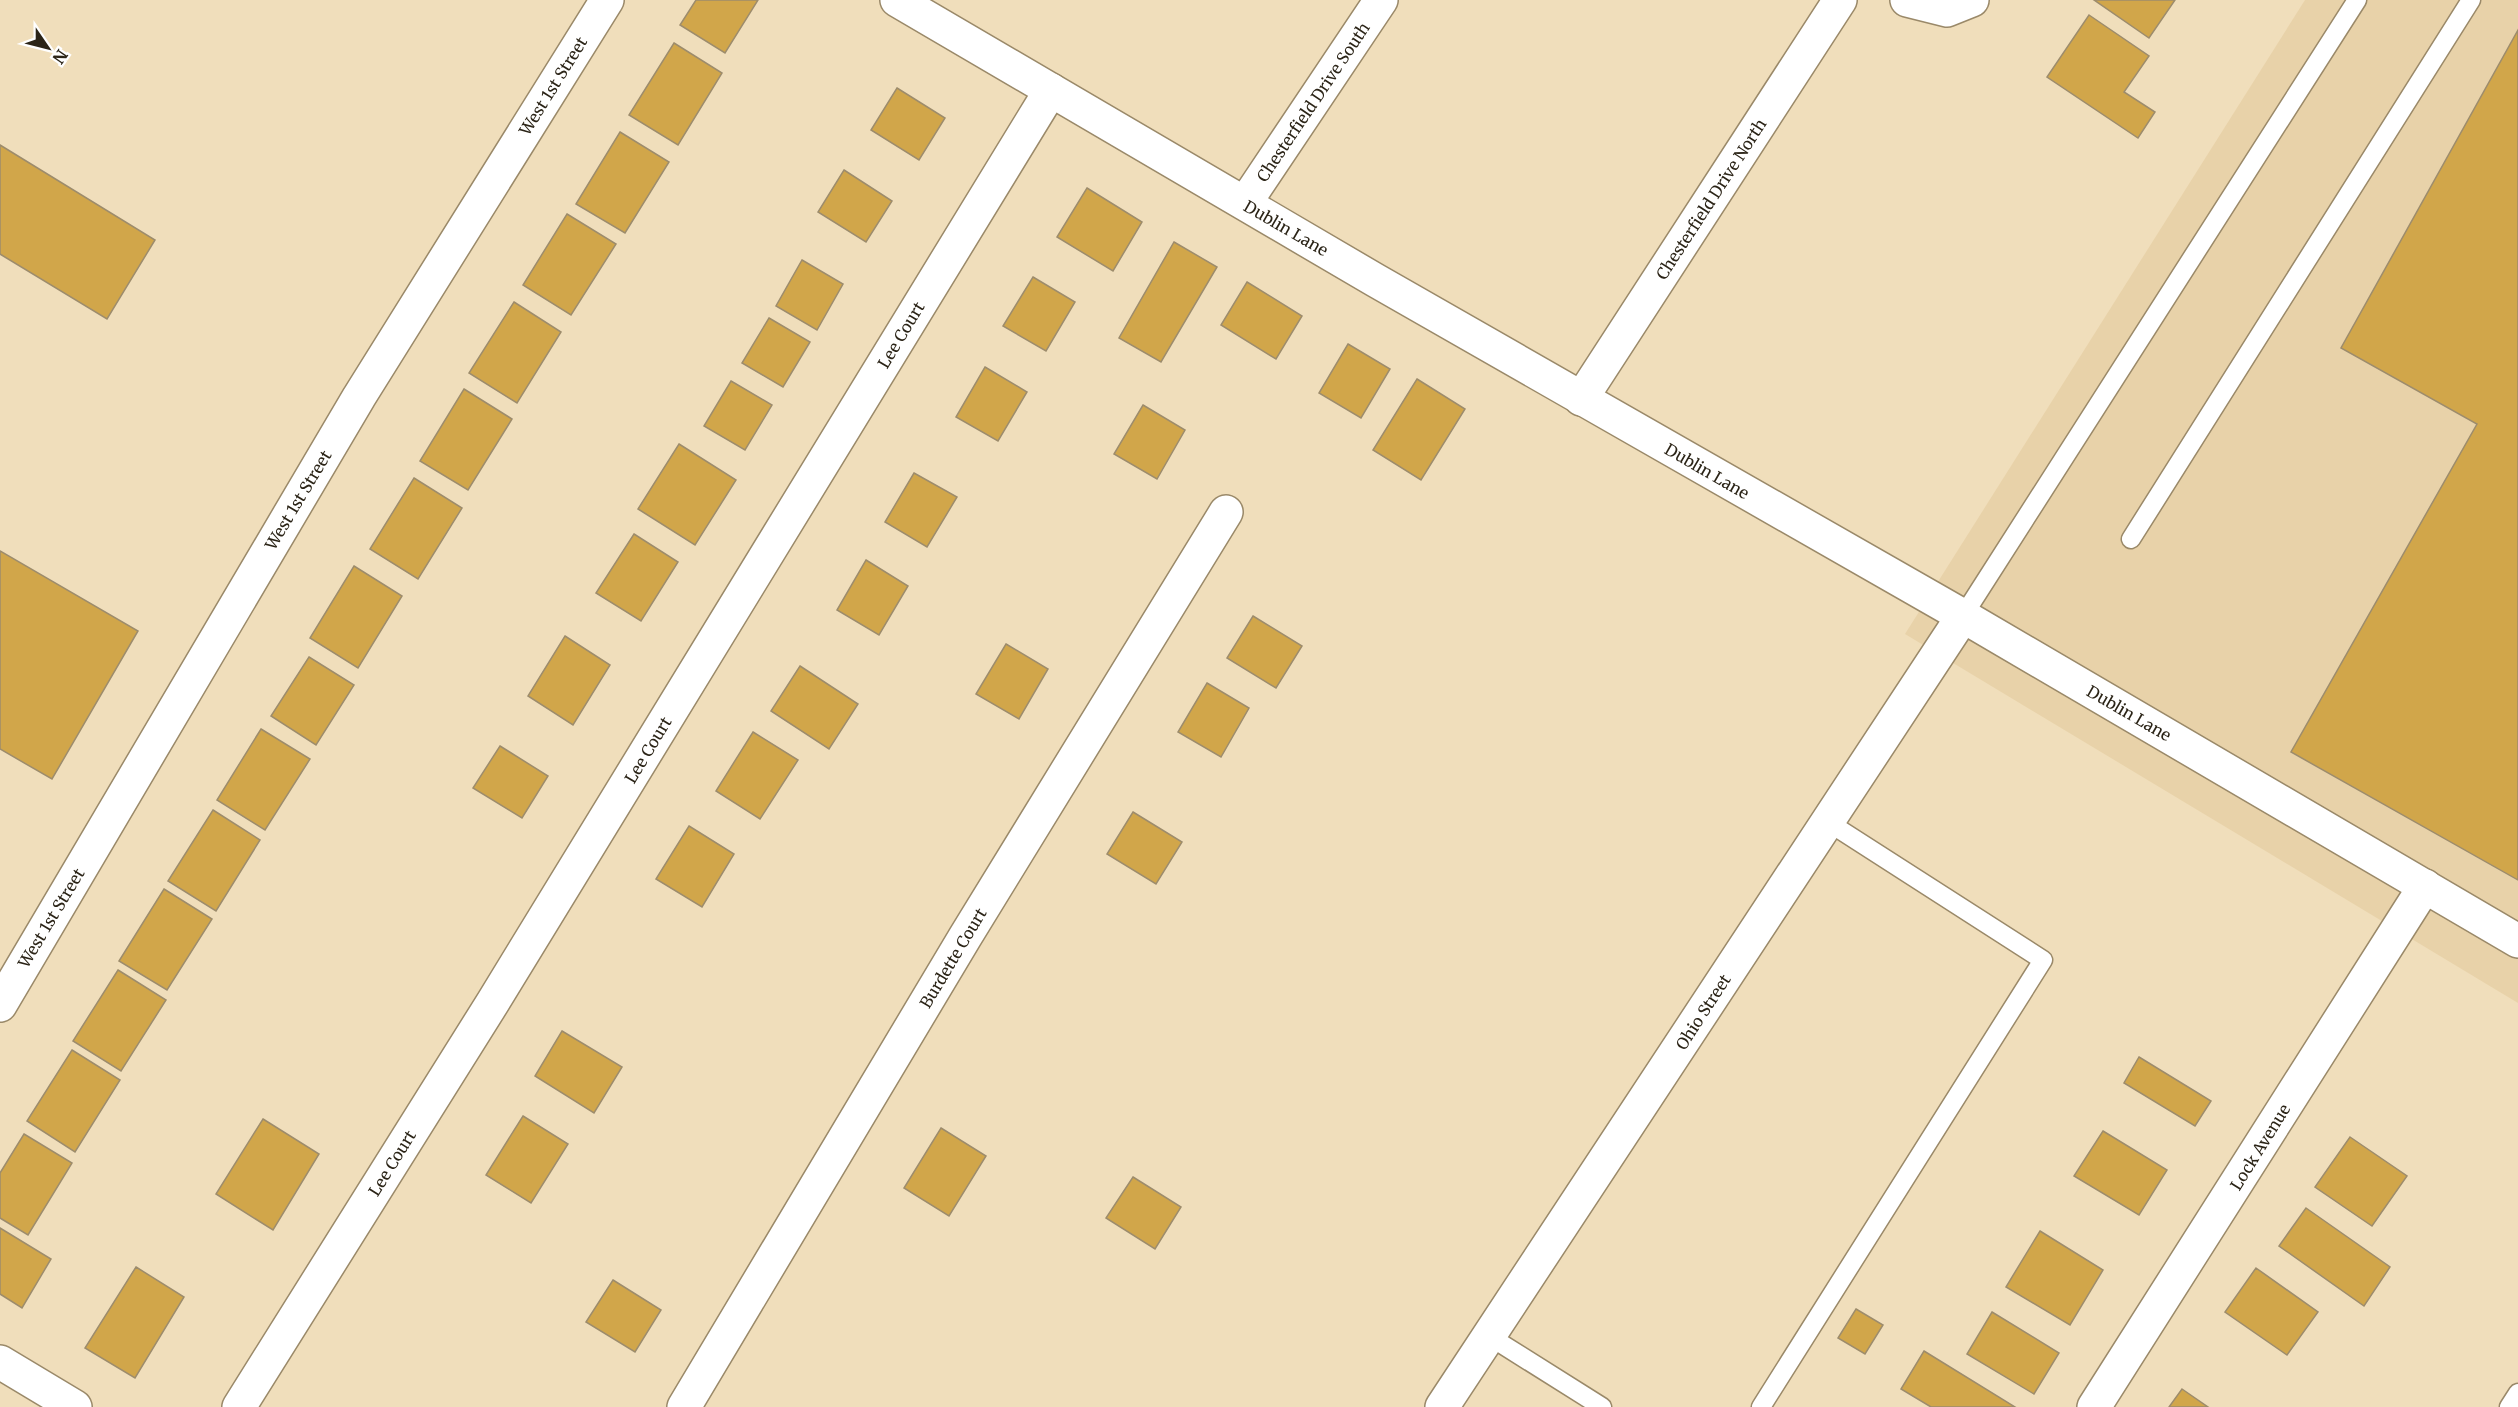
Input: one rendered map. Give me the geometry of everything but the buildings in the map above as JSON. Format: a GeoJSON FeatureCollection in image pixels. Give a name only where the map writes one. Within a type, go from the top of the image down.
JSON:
{"type":"FeatureCollection","features":[{"type":"Feature","properties":{"kind":"street","name":"West 1st Street"},"geometry":{"type":"LineString","coordinates":[[0,1005],[359,397],[607,0]]}},
{"type":"Feature","properties":{"kind":"street","name":"Dublin Lane"},"geometry":{"type":"LineString","coordinates":[[897,0],[1581,399],[1963,616],[2518,941]]}},
{"type":"Feature","properties":{"kind":"street","name":"Chesterfield Drive South"},"geometry":{"type":"LineString","coordinates":[[1245,203],[1381,0]]}},
{"type":"Feature","properties":{"kind":"street","name":"Chesterfield Drive North"},"geometry":{"type":"LineString","coordinates":[[1581,399],[1840,0]]}},
{"type":"Feature","properties":{"kind":"street"},"geometry":{"type":"LineString","coordinates":[[1907,0],[1947,10],[1972,0]]}},
{"type":"Feature","properties":{"kind":"street","name":"Lee Court"},"geometry":{"type":"LineString","coordinates":[[239,1407],[493,1002],[1051,90]]}},
{"type":"Feature","properties":{"kind":"street","name":"Burdette Court"},"geometry":{"type":"LineString","coordinates":[[684,1407],[971,927],[1226,512]]}},
{"type":"Feature","properties":{"kind":"street","name":"Ohio Street"},"geometry":{"type":"LineString","coordinates":[[1442,1407],[1963,616]]}},
{"type":"Feature","properties":{"kind":"street","name":"Lock Avenue"},"geometry":{"type":"LineString","coordinates":[[2094,1407],[2425,886]]}},
{"type":"Feature","properties":{"kind":"street"},"geometry":{"type":"LineString","coordinates":[[0,1362],[75,1407]]}},
{"type":"Feature","properties":{"kind":"lane"},"geometry":{"type":"LineString","coordinates":[[1963,616],[2357,0]]}},
{"type":"Feature","properties":{"kind":"lane"},"geometry":{"type":"LineString","coordinates":[[2132,539],[2471,0]]}},
{"type":"Feature","properties":{"kind":"lane"},"geometry":{"type":"LineString","coordinates":[[1761,1407],[2043,960],[1828,822]]}},
{"type":"Feature","properties":{"kind":"lane"},"geometry":{"type":"LineString","coordinates":[[1489,1336],[1602,1407]]}},
{"type":"Feature","properties":{"kind":"lane"},"geometry":{"type":"LineString","coordinates":[[2509,1407],[2518,1393]]}},
{"type":"Feature","properties":{"kind":"shaded area"},"geometry":{"type":"Polygon","coordinates":[[[2305,0],[2518,0],[2518,1003],[1905,634],[2305,0]]]}}]}
